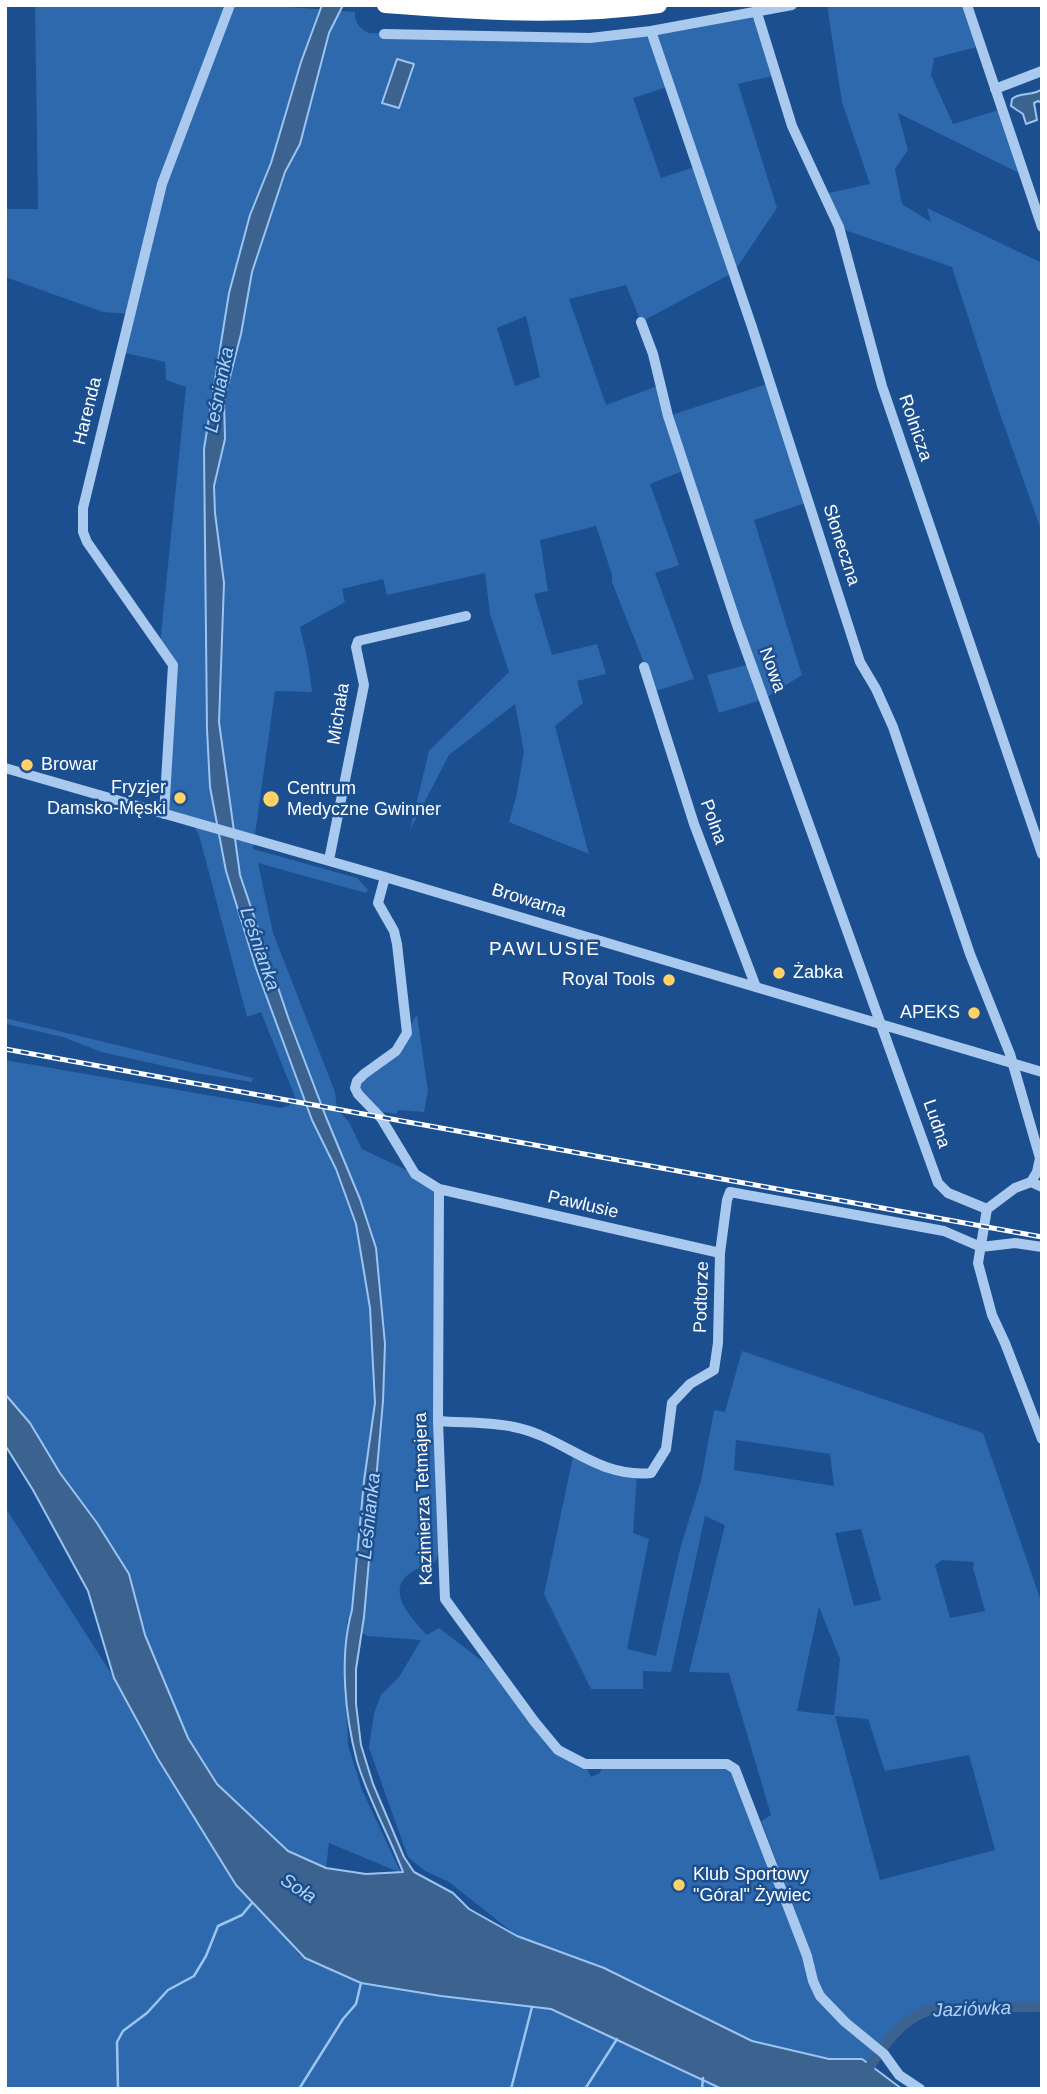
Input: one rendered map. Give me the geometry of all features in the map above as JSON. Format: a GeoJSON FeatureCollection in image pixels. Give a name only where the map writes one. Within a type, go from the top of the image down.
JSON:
{"type":"FeatureCollection","features":[{"type":"Feature","properties":{"kind":"highway"},"geometry":{"type":"LineString","coordinates":[[385,5],[474,12],[555,13],[659,5]]}},
{"type":"Feature","properties":{"kind":"street","name":"Harenda"},"geometry":{"type":"LineString","coordinates":[[164,814],[173,665],[87,542],[83,532],[83,508],[162,184],[230,5]]}},
{"type":"Feature","properties":{"kind":"street"},"geometry":{"type":"LineString","coordinates":[[384,34],[590,38],[651,31],[792,5]]}},
{"type":"Feature","properties":{"kind":"street"},"geometry":{"type":"LineString","coordinates":[[967,5],[1042,227]]}},
{"type":"Feature","properties":{"kind":"street","name":"Rolnicza"},"geometry":{"type":"LineString","coordinates":[[757,13],[792,126],[839,227],[882,386],[1042,854]]}},
{"type":"Feature","properties":{"kind":"street","name":"Słoneczna"},"geometry":{"type":"LineString","coordinates":[[651,31],[752,327],[860,662],[893,727],[970,954],[1007,1046],[1040,1158],[1037,1184]]}},
{"type":"Feature","properties":{"kind":"street"},"geometry":{"type":"LineString","coordinates":[[995,89],[1042,72]]}},
{"type":"Feature","properties":{"kind":"street","name":"Nowa"},"geometry":{"type":"LineString","coordinates":[[641,322],[653,354],[668,416],[737,625],[883,1025]]}},
{"type":"Feature","properties":{"kind":"street","name":"Michała"},"geometry":{"type":"LineString","coordinates":[[329,860],[364,685],[356,647],[358,641],[466,616]]}},
{"type":"Feature","properties":{"kind":"street","name":"Polna"},"geometry":{"type":"LineString","coordinates":[[643,667],[694,824],[756,987]]}},
{"type":"Feature","properties":{"kind":"street","name":"Browarna"},"geometry":{"type":"LineString","coordinates":[[5,768],[329,860],[1042,1072]]}},
{"type":"Feature","properties":{"kind":"street"},"geometry":{"type":"LineString","coordinates":[[385,877],[378,903],[394,931],[397,944],[407,1033],[396,1051],[364,1074],[357,1081],[355,1088],[381,1118],[415,1174],[439,1189]]}},
{"type":"Feature","properties":{"kind":"street","name":"Ludna"},"geometry":{"type":"LineString","coordinates":[[883,1025],[938,1183],[948,1193],[986,1209]]}},
{"type":"Feature","properties":{"kind":"street"},"geometry":{"type":"LineString","coordinates":[[1037,1184],[1015,1188],[986,1209],[978,1263],[992,1315],[1006,1343],[1042,1439]]}},
{"type":"Feature","properties":{"kind":"street","name":"Pawlusie"},"geometry":{"type":"LineString","coordinates":[[439,1189],[720,1253]]}},
{"type":"Feature","properties":{"kind":"street","name":"Kazimierza Tetmajera"},"geometry":{"type":"LineString","coordinates":[[439,1189],[438,1421],[445,1599],[558,1750],[585,1764],[727,1764],[734,1769],[820,1996],[845,2022],[880,2050],[899,2074],[920,2089]]}},
{"type":"Feature","properties":{"kind":"street","name":"Podtorze"},"geometry":{"type":"LineString","coordinates":[[438,1421],[514,1427],[546,1437],[615,1472],[651,1473],[666,1449],[672,1403],[690,1384],[714,1370],[718,1343],[720,1253],[730,1192],[944,1230],[981,1247]]}},
{"type":"Feature","properties":{"kind":"street"},"geometry":{"type":"LineString","coordinates":[[981,1247],[1015,1243],[1042,1247]]}},
{"type":"Feature","properties":{"kind":"shaded area"},"geometry":{"type":"Polygon","coordinates":[[[35,5],[262,5],[355,12],[358,25],[369,33],[590,38],[757,13],[776,75],[738,84],[777,208],[734,272],[641,322],[626,285],[569,299],[606,405],[660,385],[668,416],[770,383],[809,502],[754,520],[802,675],[764,699],[719,713],[707,675],[751,664],[685,470],[650,484],[679,565],[655,573],[694,679],[655,691],[612,582],[596,526],[540,540],[548,591],[534,594],[552,655],[597,644],[606,674],[577,681],[583,703],[555,726],[589,854],[509,822],[524,752],[515,704],[449,755],[410,830],[429,751],[509,672],[490,614],[485,573],[387,595],[383,579],[342,589],[345,602],[300,627],[312,692],[275,691],[253,849],[357,878],[368,890],[366,893],[258,863],[273,933],[335,1092],[337,1109],[349,1122],[362,1149],[415,1174],[439,1189],[444,1539],[435,1562],[412,1572],[402,1581],[400,1597],[409,1614],[427,1635],[439,1628],[502,1676],[558,1750],[585,1764],[591,1777],[600,1773],[602,1767],[727,1767],[731,1770],[797,1916],[761,1821],[771,1815],[729,1673],[689,1672],[725,1525],[705,1516],[671,1672],[643,1671],[643,1689],[591,1689],[544,1594],[574,1452],[637,1474],[633,1533],[649,1539],[627,1649],[656,1656],[680,1549],[701,1481],[714,1410],[725,1412],[742,1351],[983,1433],[1042,1604],[1042,2007],[931,2009],[910,2020],[871,2066],[862,2059],[829,2059],[752,2041],[604,1968],[517,1936],[449,1882],[425,1871],[408,1857],[369,1748],[374,1713],[381,1695],[399,1677],[421,1640],[367,1636],[347,1620],[345,1669],[348,1745],[362,1790],[401,1873],[329,1843],[326,1868],[288,1851],[217,1784],[188,1738],[145,1635],[129,1574],[97,1523],[60,1473],[30,1423],[5,1394],[5,1060],[282,1108],[297,1102],[261,1012],[247,1017],[199,835],[191,821],[164,814],[173,665],[160,644],[186,387],[166,380],[165,362],[121,352],[129,314],[103,312],[5,277],[5,209],[38,209],[35,5]],[[670,86],[633,98],[661,178],[697,166],[670,86]],[[526,316],[497,328],[515,386],[540,377],[526,316]],[[736,1440],[734,1470],[834,1486],[830,1454],[736,1440]],[[861,1529],[835,1533],[854,1606],[881,1600],[861,1529]],[[942,1560],[935,1565],[950,1618],[985,1611],[973,1568],[974,1562],[942,1560]],[[819,1607],[797,1711],[834,1715],[840,1659],[819,1607]],[[835,1716],[880,1880],[995,1850],[969,1755],[885,1771],[868,1719],[835,1716]]]}},
{"type":"Feature","properties":{"kind":"shaded area"},"geometry":{"type":"Polygon","coordinates":[[[827,5],[962,5],[977,47],[934,58],[931,75],[953,124],[1002,109],[1025,176],[898,113],[908,150],[895,169],[902,204],[931,222],[927,208],[1042,263],[1042,538],[952,267],[842,229],[824,194],[870,184],[842,102],[827,5]]]}},
{"type":"Feature","properties":{"kind":"shaded area"},"geometry":{"type":"Polygon","coordinates":[[[417,1015],[428,1091],[424,1112],[383,1112],[360,1092],[361,1085],[370,1073],[402,1050],[417,1015]]]}},
{"type":"Feature","properties":{"kind":"shaded area"},"geometry":{"type":"Polygon","coordinates":[[[5,1018],[253,1078],[252,1082],[101,1052],[63,1037],[10,1025],[5,1022],[5,1018]]]}},
{"type":"Feature","properties":{"kind":"shaded area"},"geometry":{"type":"Polygon","coordinates":[[[5,1507],[114,1678],[158,1759],[236,1885],[299,1955],[361,1983],[551,2009],[722,2089],[5,2089],[5,1507]]]}},
{"type":"Feature","properties":{"kind":"water"},"geometry":{"type":"Polygon","coordinates":[[[322,5],[343,5],[329,33],[300,144],[285,172],[252,272],[241,334],[224,400],[225,439],[214,486],[224,583],[219,722],[240,875],[289,1020],[360,1199],[376,1248],[385,1344],[383,1401],[364,1617],[356,1669],[356,1704],[361,1745],[373,1784],[404,1857],[414,1872],[453,1893],[469,1909],[517,1936],[604,1968],[752,2041],[829,2059],[862,2059],[902,2089],[722,2089],[551,2009],[361,1983],[305,1958],[236,1885],[158,1759],[114,1678],[88,1591],[33,1490],[5,1445],[5,1394],[30,1423],[60,1473],[97,1523],[129,1574],[145,1635],[188,1738],[217,1784],[288,1851],[326,1868],[366,1874],[403,1872],[357,1761],[349,1725],[345,1686],[348,1628],[375,1403],[370,1308],[356,1224],[336,1169],[312,1120],[256,968],[226,871],[210,787],[207,729],[204,449],[229,293],[250,215],[271,163],[301,62],[322,5]]]}},
{"type":"Feature","properties":{"kind":"water"},"geometry":{"type":"Polygon","coordinates":[[[397,59],[414,64],[399,108],[382,103],[397,59]]]}},
{"type":"Feature","properties":{"kind":"water"},"geometry":{"type":"Polygon","coordinates":[[[1042,89],[1042,103],[1034,103],[1037,120],[1026,124],[1023,114],[1011,106],[1012,99],[1042,89]]]}},
{"type":"Feature","properties":{"kind":"waterway"},"geometry":{"type":"LineString","coordinates":[[118,2089],[117,2042],[123,2031],[147,2013],[168,1990],[194,1976],[206,1956],[218,1926],[242,1915],[252,1903]]}},
{"type":"Feature","properties":{"kind":"waterway"},"geometry":{"type":"LineString","coordinates":[[299,2089],[343,2019],[356,2004],[361,1983]]}},
{"type":"Feature","properties":{"kind":"waterway"},"geometry":{"type":"LineString","coordinates":[[511,2089],[532,2007]]}},
{"type":"Feature","properties":{"kind":"waterway","name":"Jaziówka"},"geometry":{"type":"LineString","coordinates":[[855,2089],[890,2039],[912,2018],[925,2012],[940,2008],[1042,2007]]}},
{"type":"Feature","properties":{"kind":"waterway"},"geometry":{"type":"LineString","coordinates":[[585,2089],[617,2039]]}},
{"type":"Feature","properties":{"kind":"waterway"},"geometry":{"type":"LineString","coordinates":[[702,2089],[703,2078]]}},
{"type":"Feature","properties":{"kind":"railway"},"geometry":{"type":"LineString","coordinates":[[5,1049],[1042,1237]]}},
{"type":"Feature","properties":{"kind":"place","name":"Browar"},"geometry":{"type":"Point","coordinates":[27,765]}},
{"type":"Feature","properties":{"kind":"place","name":"Fryzjer Damsko-Męski"},"geometry":{"type":"Point","coordinates":[180,798]}},
{"type":"Feature","properties":{"kind":"place","name":"Centrum Medyczne Gwinner"},"geometry":{"type":"Point","coordinates":[271,799]}},
{"type":"Feature","properties":{"kind":"place","name":"Żabka"},"geometry":{"type":"Point","coordinates":[779,973]}},
{"type":"Feature","properties":{"kind":"place","name":"Royal Tools"},"geometry":{"type":"Point","coordinates":[669,980]}},
{"type":"Feature","properties":{"kind":"place","name":"APEKS"},"geometry":{"type":"Point","coordinates":[974,1013]}},
{"type":"Feature","properties":{"kind":"place","name":"Klub Sportowy \"Góral\" Żywiec"},"geometry":{"type":"Point","coordinates":[679,1885]}},
{"type":"Feature","properties":{"kind":"district","name":"PAWLUSIE"},"geometry":{"type":"Point","coordinates":[545,950]}},
{"type":"Feature","properties":{"kind":"water label","name":"Leśnianka"},"geometry":{"type":"Point","coordinates":[220,390]}},
{"type":"Feature","properties":{"kind":"water label","name":"Leśnianka"},"geometry":{"type":"Point","coordinates":[259,949]}},
{"type":"Feature","properties":{"kind":"water label","name":"Leśnianka"},"geometry":{"type":"Point","coordinates":[370,1516]}},
{"type":"Feature","properties":{"kind":"water label","name":"Soła"},"geometry":{"type":"Point","coordinates":[298,1889]}}]}
